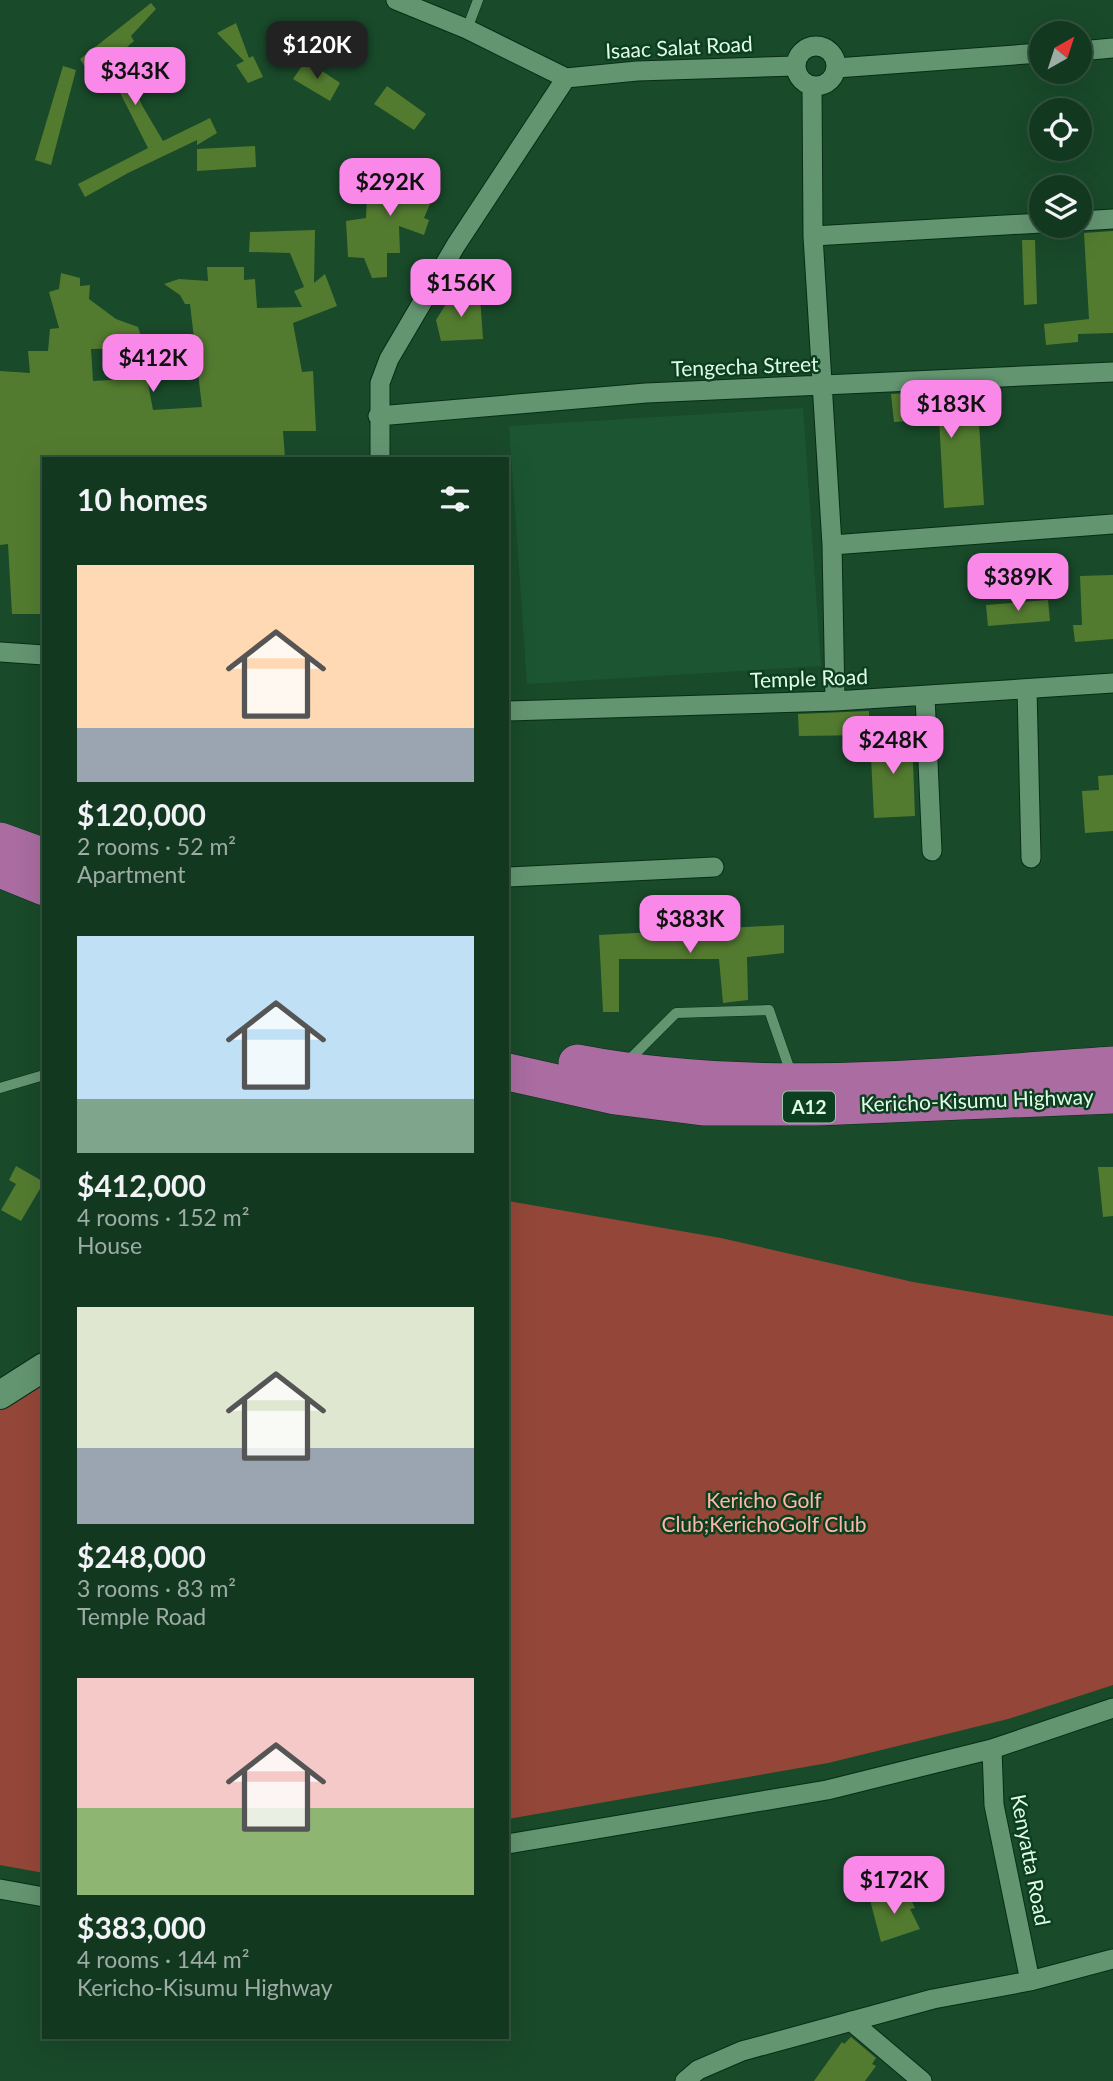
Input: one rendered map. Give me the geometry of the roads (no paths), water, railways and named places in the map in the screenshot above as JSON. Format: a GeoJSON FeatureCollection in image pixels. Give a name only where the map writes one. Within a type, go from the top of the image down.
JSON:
{"type":"FeatureCollection","features":[{"type":"Feature","properties":{"kind":"highway"},"geometry":{"type":"LineString","coordinates":[[0,841],[42,856]]}},
{"type":"Feature","properties":{"kind":"highway"},"geometry":{"type":"LineString","coordinates":[[0,869],[42,886]]}},
{"type":"Feature","properties":{"kind":"highway","name":"Kericho-Kisumu Highway"},"geometry":{"type":"LineString","coordinates":[[509,1050],[618,1071],[794,1084],[1113,1065]]}},
{"type":"Feature","properties":{"kind":"highway","name":"Kericho-Kisumu Highway"},"geometry":{"type":"LineString","coordinates":[[509,1072],[615,1096],[703,1107],[831,1107],[1113,1095]]}},
{"type":"Feature","properties":{"kind":"street"},"geometry":{"type":"LineString","coordinates":[[380,457],[380,383],[401,333],[566,78],[467,29],[396,0]]}},
{"type":"Feature","properties":{"kind":"street"},"geometry":{"type":"LineString","coordinates":[[811,46],[818,46],[831,52],[836,68],[830,80],[812,86],[800,79],[795,66],[800,52],[811,46]]}},
{"type":"Feature","properties":{"kind":"street"},"geometry":{"type":"LineString","coordinates":[[1092,50],[1113,48]]}},
{"type":"Feature","properties":{"kind":"street"},"geometry":{"type":"LineString","coordinates":[[836,68],[1029,54]]}},
{"type":"Feature","properties":{"kind":"street","name":"Isaac Salat Road"},"geometry":{"type":"LineString","coordinates":[[566,78],[637,71],[795,66]]}},
{"type":"Feature","properties":{"kind":"street"},"geometry":{"type":"LineString","coordinates":[[812,86],[813,236],[832,545],[835,701]]}},
{"type":"Feature","properties":{"kind":"street"},"geometry":{"type":"LineString","coordinates":[[1092,220],[1113,219]]}},
{"type":"Feature","properties":{"kind":"street"},"geometry":{"type":"LineString","coordinates":[[813,236],[1029,224]]}},
{"type":"Feature","properties":{"kind":"street","name":"Tengecha Street"},"geometry":{"type":"LineString","coordinates":[[378,416],[646,393],[821,388],[1113,372]]}},
{"type":"Feature","properties":{"kind":"street"},"geometry":{"type":"LineString","coordinates":[[832,545],[1113,524]]}},
{"type":"Feature","properties":{"kind":"street"},"geometry":{"type":"LineString","coordinates":[[0,652],[42,655]]}},
{"type":"Feature","properties":{"kind":"street","name":"Temple Road"},"geometry":{"type":"LineString","coordinates":[[509,711],[835,701],[1113,684]]}},
{"type":"Feature","properties":{"kind":"street"},"geometry":{"type":"LineString","coordinates":[[1027,689],[1031,858]]}},
{"type":"Feature","properties":{"kind":"street"},"geometry":{"type":"LineString","coordinates":[[925,696],[932,851]]}},
{"type":"Feature","properties":{"kind":"street"},"geometry":{"type":"LineString","coordinates":[[509,877],[714,867]]}},
{"type":"Feature","properties":{"kind":"street"},"geometry":{"type":"LineString","coordinates":[[0,1395],[42,1368]]}},
{"type":"Feature","properties":{"kind":"street"},"geometry":{"type":"LineString","coordinates":[[509,1844],[827,1790],[992,1749],[1113,1708]]}},
{"type":"Feature","properties":{"kind":"street","name":"Kenyatta Road"},"geometry":{"type":"LineString","coordinates":[[992,1749],[994,1805],[1030,1981]]}},
{"type":"Feature","properties":{"kind":"street"},"geometry":{"type":"LineString","coordinates":[[0,1889],[42,1897]]}},
{"type":"Feature","properties":{"kind":"street"},"geometry":{"type":"LineString","coordinates":[[685,2081],[714,2061],[851,2021],[933,1999],[1030,1981],[1113,1959]]}},
{"type":"Feature","properties":{"kind":"street"},"geometry":{"type":"LineString","coordinates":[[851,2021],[922,2081]]}},
{"type":"Feature","properties":{"kind":"lane"},"geometry":{"type":"LineString","coordinates":[[467,29],[478,0]]}},
{"type":"Feature","properties":{"kind":"lane"},"geometry":{"type":"LineString","coordinates":[[618,1071],[676,1013],[769,1010],[794,1084]]}},
{"type":"Feature","properties":{"kind":"lane"},"geometry":{"type":"LineString","coordinates":[[0,1088],[42,1076]]}},
{"type":"Feature","properties":{"kind":"park label","name":"Kericho Golf Club;KerichoGolf Club"},"geometry":{"type":"Point","coordinates":[764,1513]}}]}
